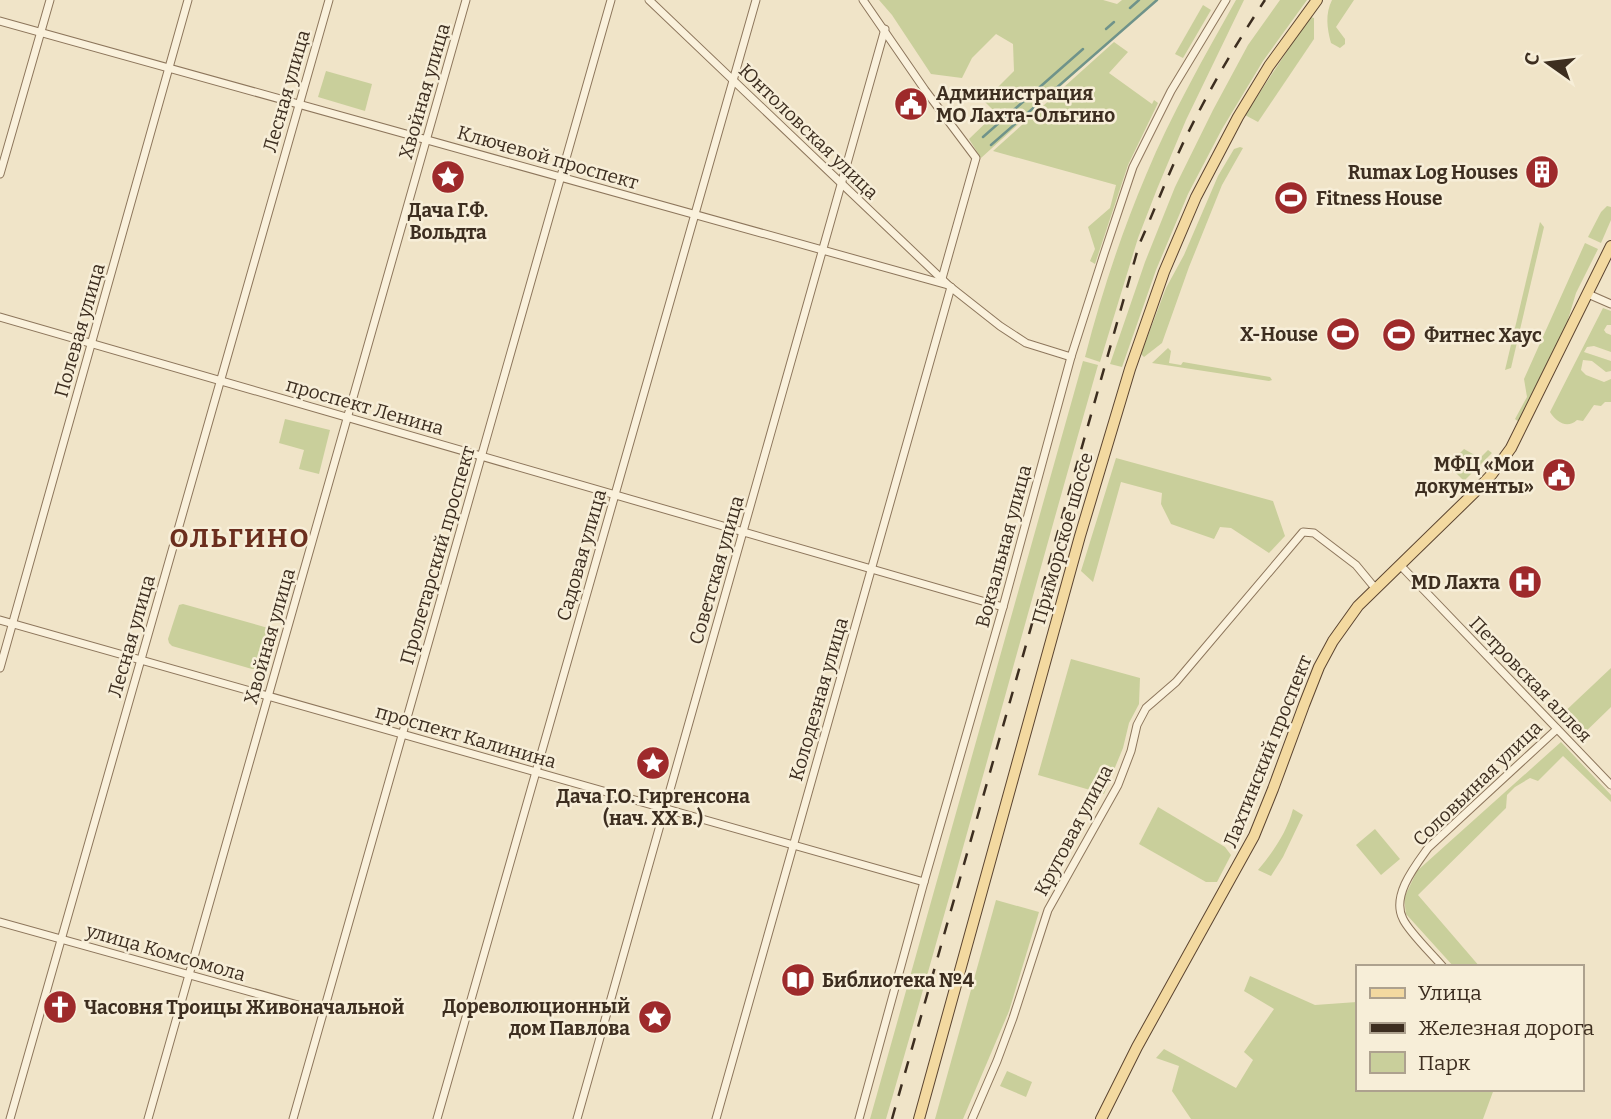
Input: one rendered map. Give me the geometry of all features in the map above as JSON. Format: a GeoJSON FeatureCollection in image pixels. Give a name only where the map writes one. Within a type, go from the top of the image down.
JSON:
{"type":"FeatureCollection","features":[{"type":"Feature","properties":{"kind":"main road","name":"Приморское шоссе"},"geometry":{"type":"LineString","coordinates":[[919,1119],[1080,536],[1126,381],[1164,272],[1196,197],[1238,117],[1269,66],[1317,0]]}},
{"type":"Feature","properties":{"kind":"main road","name":"Лахтинский проспект"},"geometry":{"type":"LineString","coordinates":[[1101,1119],[1137,1047],[1254,836],[1319,667],[1358,606],[1478,489],[1511,448],[1611,246]]}},
{"type":"Feature","properties":{"kind":"street"},"geometry":{"type":"LineString","coordinates":[[0,174],[50,0]]}},
{"type":"Feature","properties":{"kind":"street","name":"Полевая улица"},"geometry":{"type":"LineString","coordinates":[[0,668],[188,0]]}},
{"type":"Feature","properties":{"kind":"street","name":"Лесная улица"},"geometry":{"type":"LineString","coordinates":[[10,1119],[329,0]]}},
{"type":"Feature","properties":{"kind":"street","name":"Хвойная улица"},"geometry":{"type":"LineString","coordinates":[[148,1119],[466,0]]}},
{"type":"Feature","properties":{"kind":"street","name":"Пролетарский проспект"},"geometry":{"type":"LineString","coordinates":[[293,1119],[611,0]]}},
{"type":"Feature","properties":{"kind":"street","name":"Юнтоловская улица"},"geometry":{"type":"LineString","coordinates":[[649,0],[945,284]]}},
{"type":"Feature","properties":{"kind":"street","name":"Садовая улица"},"geometry":{"type":"LineString","coordinates":[[437,1119],[756,0]]}},
{"type":"Feature","properties":{"kind":"street"},"geometry":{"type":"LineString","coordinates":[[863,0],[885,29]]}},
{"type":"Feature","properties":{"kind":"street","name":"Вокзальная улица"},"geometry":{"type":"LineString","coordinates":[[859,1119],[1071,358],[1104,254],[1133,167],[1171,91],[1226,0]]}},
{"type":"Feature","properties":{"kind":"street","name":"Ключевой проспект"},"geometry":{"type":"LineString","coordinates":[[0,21],[945,284],[1026,343],[1071,358]]}},
{"type":"Feature","properties":{"kind":"street","name":"Колодезная улица"},"geometry":{"type":"LineString","coordinates":[[716,1119],[871,569],[976,158],[925,90],[885,29]]}},
{"type":"Feature","properties":{"kind":"street","name":"Советская улица"},"geometry":{"type":"LineString","coordinates":[[577,1119],[885,29]]}},
{"type":"Feature","properties":{"kind":"street"},"geometry":{"type":"LineString","coordinates":[[1588,294],[1611,304]]}},
{"type":"Feature","properties":{"kind":"street","name":"проспект Ленина"},"geometry":{"type":"LineString","coordinates":[[0,317],[1003,607]]}},
{"type":"Feature","properties":{"kind":"street","name":"Круговая улица"},"geometry":{"type":"LineString","coordinates":[[972,1119],[1011,1025],[1048,910],[1113,794],[1131,751],[1137,725],[1146,708],[1176,682],[1303,531],[1314,533],[1356,565],[1375,588]]}},
{"type":"Feature","properties":{"kind":"street","name":"Петровская аллея"},"geometry":{"type":"LineString","coordinates":[[1400,565],[1611,785]]}},
{"type":"Feature","properties":{"kind":"street","name":"проспект Калинина"},"geometry":{"type":"LineString","coordinates":[[0,620],[924,882]]}},
{"type":"Feature","properties":{"kind":"street","name":"Соловьиная улица"},"geometry":{"type":"LineString","coordinates":[[1441,965],[1403,921],[1400,910],[1401,894],[1414,867],[1428,848],[1557,729]]}},
{"type":"Feature","properties":{"kind":"street","name":"улица Комсомола"},"geometry":{"type":"LineString","coordinates":[[0,922],[323,1012]]}},
{"type":"Feature","properties":{"kind":"green space"},"geometry":{"type":"Polygon","coordinates":[[[879,0],[1103,0],[1117,4],[1122,0],[1156,0],[981,158],[969,139],[998,111],[984,101],[1014,71],[1013,44],[996,34],[972,58],[962,78],[931,74],[879,0]]]}},
{"type":"Feature","properties":{"kind":"green space"},"geometry":{"type":"Polygon","coordinates":[[[1236,0],[1244,0],[1186,120],[1138,238],[1100,362],[1085,357],[1112,265],[1146,175],[1177,108],[1236,0]]]}},
{"type":"Feature","properties":{"kind":"green space"},"geometry":{"type":"Polygon","coordinates":[[[1280,0],[1307,0],[1263,61],[1222,129],[1188,194],[1156,270],[1122,367],[1110,364],[1145,262],[1175,187],[1248,45],[1280,0]]]}},
{"type":"Feature","properties":{"kind":"green space"},"geometry":{"type":"Polygon","coordinates":[[[1332,0],[1354,0],[1336,27],[1345,39],[1345,44],[1340,48],[1331,43],[1328,32],[1332,0]]]}},
{"type":"Feature","properties":{"kind":"green space"},"geometry":{"type":"Polygon","coordinates":[[[1203,5],[1211,10],[1183,58],[1175,54],[1203,5]]]}},
{"type":"Feature","properties":{"kind":"green space"},"geometry":{"type":"Polygon","coordinates":[[[1309,18],[1314,18],[1314,39],[1258,122],[1245,115],[1309,18]]]}},
{"type":"Feature","properties":{"kind":"green space"},"geometry":{"type":"Polygon","coordinates":[[[1114,42],[1128,52],[1109,73],[1152,104],[1154,100],[1158,103],[1128,165],[1095,264],[1090,261],[1095,249],[1088,227],[1110,208],[1116,185],[993,151],[1114,42]]]}},
{"type":"Feature","properties":{"kind":"green space"},"geometry":{"type":"Polygon","coordinates":[[[326,71],[372,84],[365,111],[318,97],[326,71]]]}},
{"type":"Feature","properties":{"kind":"green space"},"geometry":{"type":"Polygon","coordinates":[[[1243,148],[1222,185],[1162,343],[1144,357],[1141,354],[1166,288],[1184,255],[1218,176],[1234,149],[1243,148]]]}},
{"type":"Feature","properties":{"kind":"green space"},"geometry":{"type":"Polygon","coordinates":[[[1607,206],[1611,207],[1611,220],[1601,243],[1588,237],[1607,206]]]}},
{"type":"Feature","properties":{"kind":"green space"},"geometry":{"type":"Polygon","coordinates":[[[1540,222],[1544,227],[1511,368],[1505,370],[1540,222]]]}},
{"type":"Feature","properties":{"kind":"green space"},"geometry":{"type":"Polygon","coordinates":[[[1585,243],[1598,249],[1576,293],[1567,323],[1519,422],[1515,419],[1527,397],[1524,379],[1585,243]]]}},
{"type":"Feature","properties":{"kind":"green space"},"geometry":{"type":"Polygon","coordinates":[[[1603,308],[1611,311],[1611,325],[1607,325],[1604,330],[1611,335],[1611,352],[1594,346],[1587,347],[1584,352],[1611,361],[1611,371],[1606,372],[1592,361],[1583,360],[1581,370],[1586,375],[1604,382],[1611,379],[1611,402],[1605,402],[1601,406],[1594,405],[1583,421],[1562,423],[1550,412],[1603,308]]]}},
{"type":"Feature","properties":{"kind":"green space"},"geometry":{"type":"Polygon","coordinates":[[[1168,348],[1171,351],[1169,363],[1181,365],[1183,362],[1270,377],[1272,380],[1152,363],[1168,348]]]}},
{"type":"Feature","properties":{"kind":"green space"},"geometry":{"type":"Polygon","coordinates":[[[1083,361],[1098,365],[940,931],[886,1119],[870,1119],[1083,361]]]}},
{"type":"Feature","properties":{"kind":"green space"},"geometry":{"type":"Polygon","coordinates":[[[285,419],[330,430],[319,474],[299,469],[304,450],[279,443],[285,419]]]}},
{"type":"Feature","properties":{"kind":"green space"},"geometry":{"type":"Polygon","coordinates":[[[1464,449],[1480,458],[1488,450],[1492,453],[1464,481],[1448,465],[1464,449]]]}},
{"type":"Feature","properties":{"kind":"green space"},"geometry":{"type":"Polygon","coordinates":[[[1116,458],[1273,501],[1285,536],[1269,553],[1231,528],[1220,527],[1214,539],[1171,524],[1161,504],[1162,493],[1121,482],[1093,582],[1081,571],[1116,458]]]}},
{"type":"Feature","properties":{"kind":"green space"},"geometry":{"type":"Polygon","coordinates":[[[179,605],[268,628],[269,634],[257,669],[172,646],[168,639],[179,605]]]}},
{"type":"Feature","properties":{"kind":"green space"},"geometry":{"type":"Polygon","coordinates":[[[1071,659],[1140,678],[1139,704],[1129,723],[1123,748],[1104,794],[1038,775],[1071,659]]]}},
{"type":"Feature","properties":{"kind":"green space"},"geometry":{"type":"Polygon","coordinates":[[[1611,668],[1611,707],[1578,739],[1558,718],[1611,668]]]}},
{"type":"Feature","properties":{"kind":"green space"},"geometry":{"type":"Polygon","coordinates":[[[1561,742],[1611,795],[1611,802],[1563,756],[1538,781],[1530,778],[1515,787],[1507,795],[1506,808],[1418,895],[1478,965],[1452,965],[1406,914],[1404,898],[1417,871],[1561,742]]]}},
{"type":"Feature","properties":{"kind":"green space"},"geometry":{"type":"Polygon","coordinates":[[[1158,807],[1225,847],[1231,855],[1217,882],[1206,882],[1139,844],[1158,807]]]}},
{"type":"Feature","properties":{"kind":"green space"},"geometry":{"type":"Polygon","coordinates":[[[1293,809],[1303,815],[1271,876],[1258,870],[1279,841],[1293,809]]]}},
{"type":"Feature","properties":{"kind":"green space"},"geometry":{"type":"Polygon","coordinates":[[[1375,829],[1400,859],[1381,875],[1356,845],[1375,829]]]}},
{"type":"Feature","properties":{"kind":"green space"},"geometry":{"type":"Polygon","coordinates":[[[996,900],[1039,912],[1009,1011],[963,1119],[935,1119],[996,900]]]}},
{"type":"Feature","properties":{"kind":"green space"},"geometry":{"type":"Polygon","coordinates":[[[1250,976],[1315,1005],[1356,1002],[1356,1091],[1493,1091],[1483,1119],[1191,1119],[1172,1091],[1179,1066],[1156,1058],[1164,1049],[1236,1088],[1253,1060],[1244,1052],[1274,1009],[1244,991],[1250,976]]]}},
{"type":"Feature","properties":{"kind":"green space"},"geometry":{"type":"Polygon","coordinates":[[[1007,1071],[1032,1082],[1026,1097],[1000,1086],[1007,1071]]]}},
{"type":"Feature","properties":{"kind":"waterway"},"geometry":{"type":"LineString","coordinates":[[1130,8],[1139,0]]}},
{"type":"Feature","properties":{"kind":"waterway"},"geometry":{"type":"LineString","coordinates":[[991,145],[1157,0]]}},
{"type":"Feature","properties":{"kind":"waterway"},"geometry":{"type":"LineString","coordinates":[[1106,29],[1114,22]]}},
{"type":"Feature","properties":{"kind":"waterway"},"geometry":{"type":"LineString","coordinates":[[983,137],[1083,49]]}},
{"type":"Feature","properties":{"kind":"railway"},"geometry":{"type":"LineString","coordinates":[[892,1119],[1139,245],[1193,123],[1265,0]]}},
{"type":"Feature","properties":{"kind":"place","name":"Администрация МО Лахта-Ольгино"},"geometry":{"type":"Point","coordinates":[911,104]}},
{"type":"Feature","properties":{"kind":"place","name":"Rumax Log Houses"},"geometry":{"type":"Point","coordinates":[1542,172]}},
{"type":"Feature","properties":{"kind":"place","name":"Дача Г.Ф. Вольдта"},"geometry":{"type":"Point","coordinates":[448,177]}},
{"type":"Feature","properties":{"kind":"place","name":"Fitness House"},"geometry":{"type":"Point","coordinates":[1291,198]}},
{"type":"Feature","properties":{"kind":"place","name":"X-House"},"geometry":{"type":"Point","coordinates":[1343,334]}},
{"type":"Feature","properties":{"kind":"place","name":"Фитнес Хаус"},"geometry":{"type":"Point","coordinates":[1399,335]}},
{"type":"Feature","properties":{"kind":"place","name":"МФЦ «Мои документы»"},"geometry":{"type":"Point","coordinates":[1559,475]}},
{"type":"Feature","properties":{"kind":"place","name":"MD Лахта"},"geometry":{"type":"Point","coordinates":[1525,582]}},
{"type":"Feature","properties":{"kind":"place","name":"Дача Г.О. Гиргенсона (нач. XX в.)"},"geometry":{"type":"Point","coordinates":[653,763]}},
{"type":"Feature","properties":{"kind":"place","name":"Библиотека №4"},"geometry":{"type":"Point","coordinates":[798,980]}},
{"type":"Feature","properties":{"kind":"place","name":"Часовня Троицы Живоначальной"},"geometry":{"type":"Point","coordinates":[60,1007]}},
{"type":"Feature","properties":{"kind":"place","name":"Дореволюционный дом Павлова"},"geometry":{"type":"Point","coordinates":[655,1017]}},
{"type":"Feature","properties":{"kind":"district","name":"ОЛЬГИНО"},"geometry":{"type":"Point","coordinates":[240,538]}}]}
